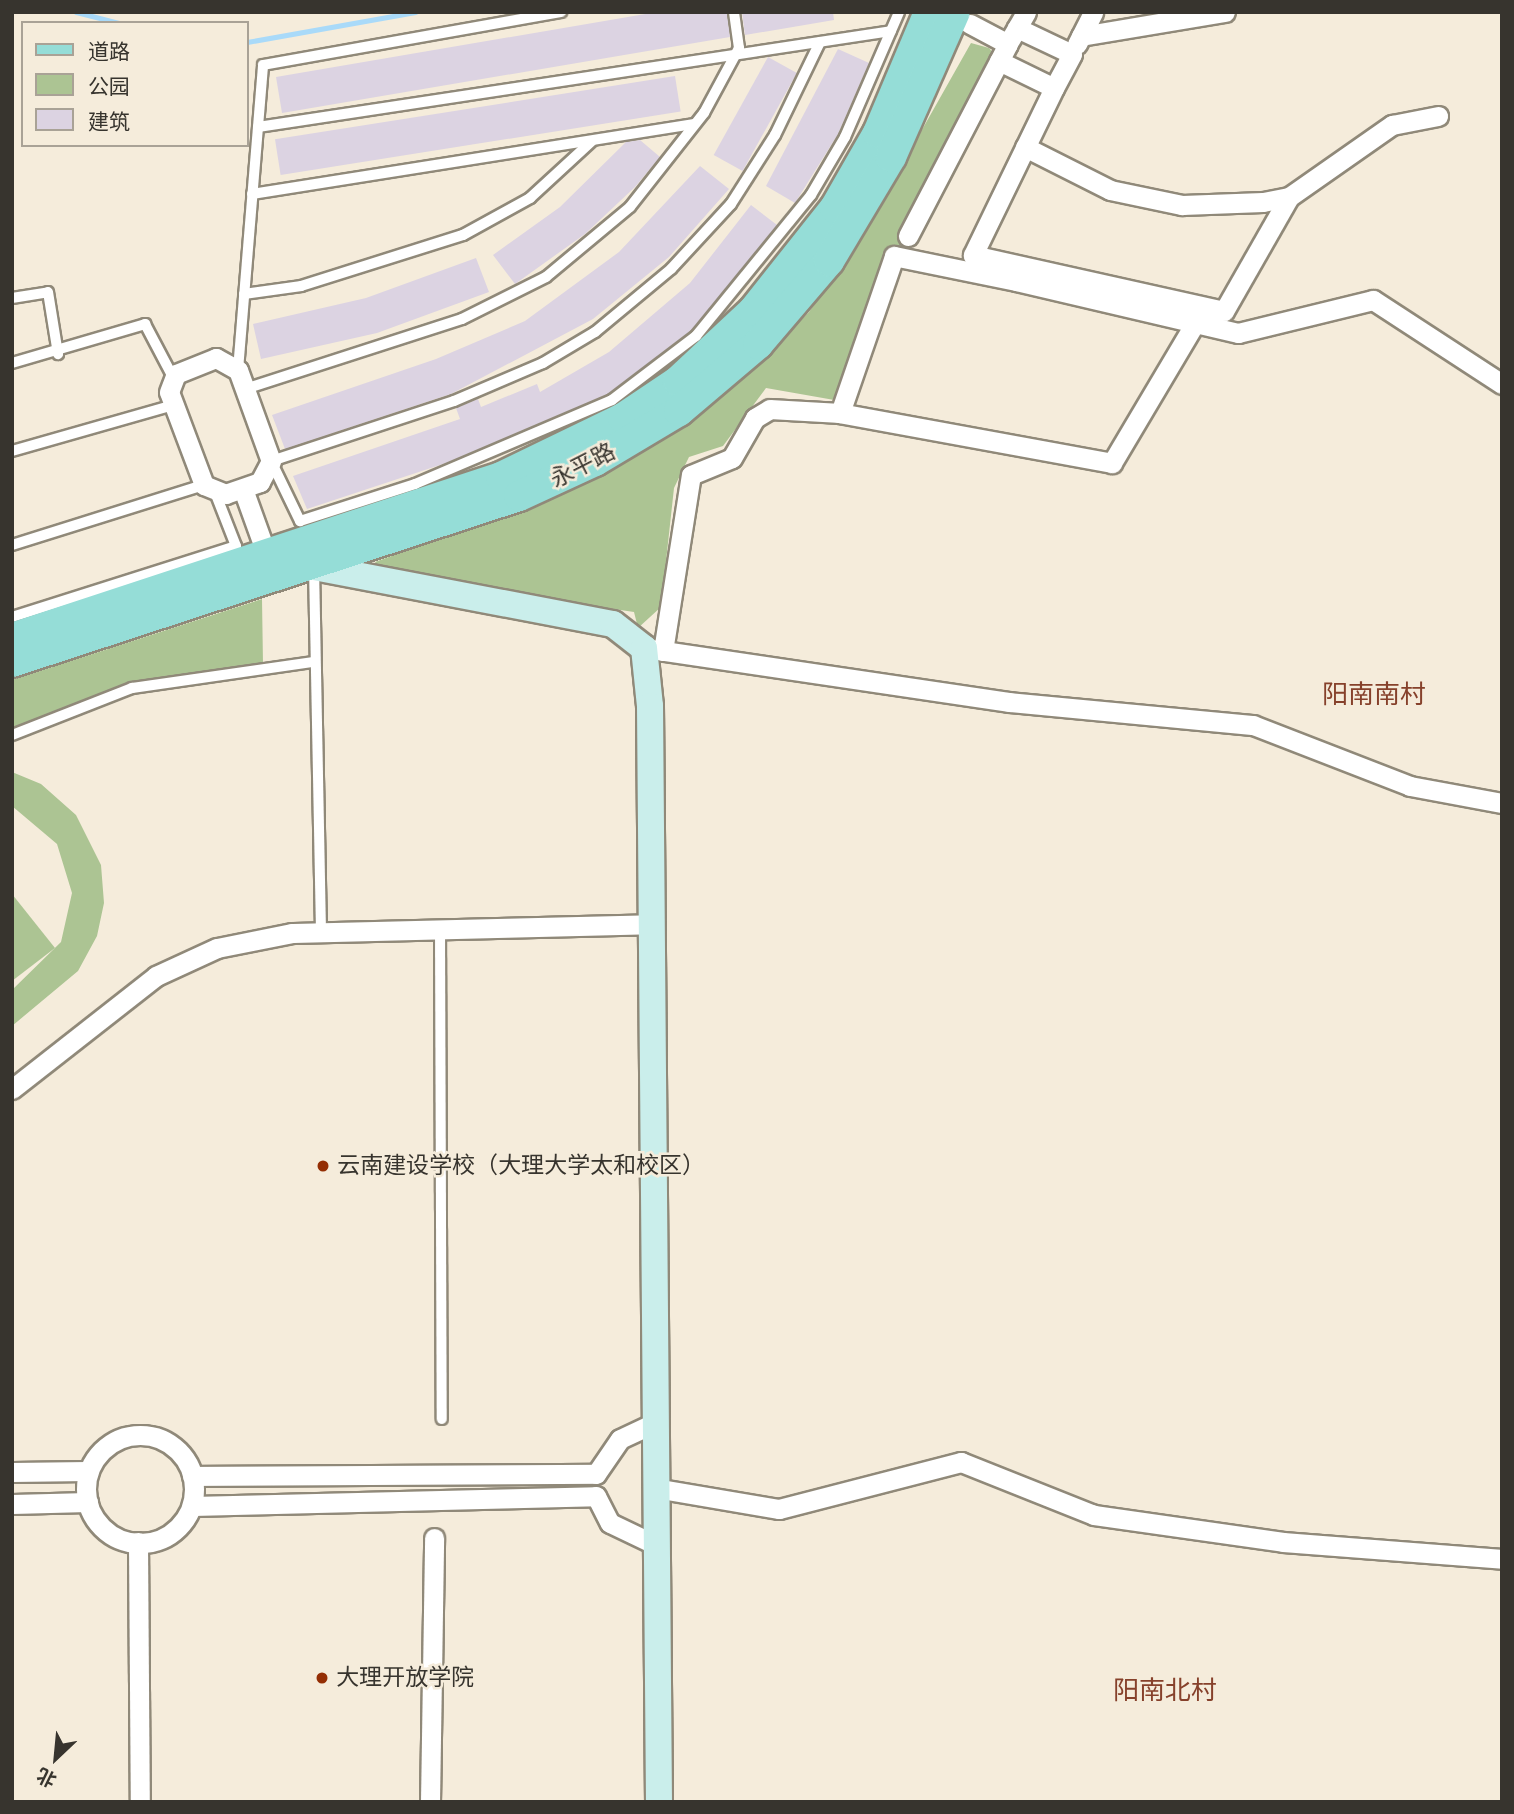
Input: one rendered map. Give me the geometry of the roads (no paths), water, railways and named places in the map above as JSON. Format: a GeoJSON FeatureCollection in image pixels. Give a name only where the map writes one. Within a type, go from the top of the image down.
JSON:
{"type":"FeatureCollection","features":[{"type":"Feature","properties":{"kind":"main road","name":"永平路"},"geometry":{"type":"LineString","coordinates":[[12,662],[271,568],[501,477],[623,418],[678,382],[753,311],[835,208],[878,133],[929,12]]}},
{"type":"Feature","properties":{"kind":"main road","name":"永平路"},"geometry":{"type":"LineString","coordinates":[[12,638],[271,568],[314,567],[551,484],[679,411],[758,344],[829,261],[873,192],[923,88],[967,16]]}},
{"type":"Feature","properties":{"kind":"street"},"geometry":{"type":"LineString","coordinates":[[1093,12],[973,255],[1224,311],[1289,197],[1392,125],[1438,116]]}},
{"type":"Feature","properties":{"kind":"street"},"geometry":{"type":"LineString","coordinates":[[1081,36],[1225,12]]}},
{"type":"Feature","properties":{"kind":"street"},"geometry":{"type":"LineString","coordinates":[[967,16],[1012,37],[1072,54]]}},
{"type":"Feature","properties":{"kind":"street"},"geometry":{"type":"LineString","coordinates":[[1012,37],[1054,88]]}},
{"type":"Feature","properties":{"kind":"street"},"geometry":{"type":"LineString","coordinates":[[908,236],[1012,37]]}},
{"type":"Feature","properties":{"kind":"street"},"geometry":{"type":"LineString","coordinates":[[1025,147],[1110,190],[1182,205],[1289,197]]}},
{"type":"Feature","properties":{"kind":"street"},"geometry":{"type":"LineString","coordinates":[[840,414],[894,256],[1238,333],[1373,300],[1502,384]]}},
{"type":"Feature","properties":{"kind":"street"},"geometry":{"type":"LineString","coordinates":[[659,1802],[651,924],[653,650],[691,475],[732,458],[755,418],[771,409],[840,414],[1112,463],[1195,323]]}},
{"type":"Feature","properties":{"kind":"street"},"geometry":{"type":"LineString","coordinates":[[216,358],[238,370],[271,461],[260,482],[243,489],[209,488],[174,405],[173,377],[216,358]]}},
{"type":"Feature","properties":{"kind":"street"},"geometry":{"type":"LineString","coordinates":[[243,489],[271,568]]}},
{"type":"Feature","properties":{"kind":"street"},"geometry":{"type":"LineString","coordinates":[[314,567],[613,624],[653,650],[1009,702],[1253,725],[1410,786],[1502,803]]}},
{"type":"Feature","properties":{"kind":"street"},"geometry":{"type":"LineString","coordinates":[[12,1089],[156,976],[217,948],[321,932],[651,924]]}},
{"type":"Feature","properties":{"kind":"street"},"geometry":{"type":"LineString","coordinates":[[192,1476],[596,1474],[620,1438],[654,1423]]}},
{"type":"Feature","properties":{"kind":"street"},"geometry":{"type":"LineString","coordinates":[[134,1434],[174,1446],[192,1476],[192,1506],[164,1538],[138,1542],[104,1529],[88,1502],[88,1471],[115,1440],[134,1434]]}},
{"type":"Feature","properties":{"kind":"street"},"geometry":{"type":"LineString","coordinates":[[655,1488],[779,1509],[961,1462],[1094,1515],[1283,1542],[1502,1559]]}},
{"type":"Feature","properties":{"kind":"street"},"geometry":{"type":"LineString","coordinates":[[12,1472],[88,1471]]}},
{"type":"Feature","properties":{"kind":"street"},"geometry":{"type":"LineString","coordinates":[[192,1506],[596,1496],[610,1523],[656,1545]]}},
{"type":"Feature","properties":{"kind":"street"},"geometry":{"type":"LineString","coordinates":[[12,1504],[88,1502]]}},
{"type":"Feature","properties":{"kind":"street"},"geometry":{"type":"LineString","coordinates":[[430,1802],[434,1538]]}},
{"type":"Feature","properties":{"kind":"street"},"geometry":{"type":"LineString","coordinates":[[138,1542],[140,1802]]}},
{"type":"Feature","properties":{"kind":"lane"},"geometry":{"type":"LineString","coordinates":[[238,370],[263,65],[561,12]]}},
{"type":"Feature","properties":{"kind":"lane"},"geometry":{"type":"LineString","coordinates":[[245,389],[462,319],[546,277],[630,207],[695,124],[735,55],[734,12]]}},
{"type":"Feature","properties":{"kind":"lane"},"geometry":{"type":"LineString","coordinates":[[820,42],[775,135],[732,204],[671,269],[595,332],[543,363],[454,401],[271,461],[300,521],[415,484],[612,400],[696,336],[763,262],[845,137],[899,12]]}},
{"type":"Feature","properties":{"kind":"lane"},"geometry":{"type":"LineString","coordinates":[[258,127],[891,31]]}},
{"type":"Feature","properties":{"kind":"lane"},"geometry":{"type":"LineString","coordinates":[[253,194],[695,124]]}},
{"type":"Feature","properties":{"kind":"lane"},"geometry":{"type":"LineString","coordinates":[[244,294],[301,286],[463,235],[530,198],[593,140]]}},
{"type":"Feature","properties":{"kind":"lane"},"geometry":{"type":"LineString","coordinates":[[12,298],[48,292],[58,354]]}},
{"type":"Feature","properties":{"kind":"lane"},"geometry":{"type":"LineString","coordinates":[[12,363],[58,354],[145,324],[173,377]]}},
{"type":"Feature","properties":{"kind":"lane"},"geometry":{"type":"LineString","coordinates":[[12,451],[174,405]]}},
{"type":"Feature","properties":{"kind":"lane"},"geometry":{"type":"LineString","coordinates":[[12,545],[209,488],[236,547],[12,617]]}},
{"type":"Feature","properties":{"kind":"lane"},"geometry":{"type":"LineString","coordinates":[[314,567],[312,662],[321,932]]}},
{"type":"Feature","properties":{"kind":"lane"},"geometry":{"type":"LineString","coordinates":[[12,735],[132,688],[312,662]]}},
{"type":"Feature","properties":{"kind":"lane"},"geometry":{"type":"LineString","coordinates":[[440,930],[442,1419]]}},
{"type":"Feature","properties":{"kind":"waterway"},"geometry":{"type":"LineString","coordinates":[[76,12],[111,21]]}},
{"type":"Feature","properties":{"kind":"waterway"},"geometry":{"type":"LineString","coordinates":[[248,42],[415,12]]}},
{"type":"Feature","properties":{"kind":"place","name":"云南建设学校（大理大学太和校区）"},"geometry":{"type":"Point","coordinates":[323,1166]}},
{"type":"Feature","properties":{"kind":"place","name":"大理开放学院"},"geometry":{"type":"Point","coordinates":[322,1678]}},
{"type":"Feature","properties":{"kind":"district","name":"阳南南村"},"geometry":{"type":"Point","coordinates":[1374,695]}},
{"type":"Feature","properties":{"kind":"district","name":"阳南北村"},"geometry":{"type":"Point","coordinates":[1165,1691]}}]}
